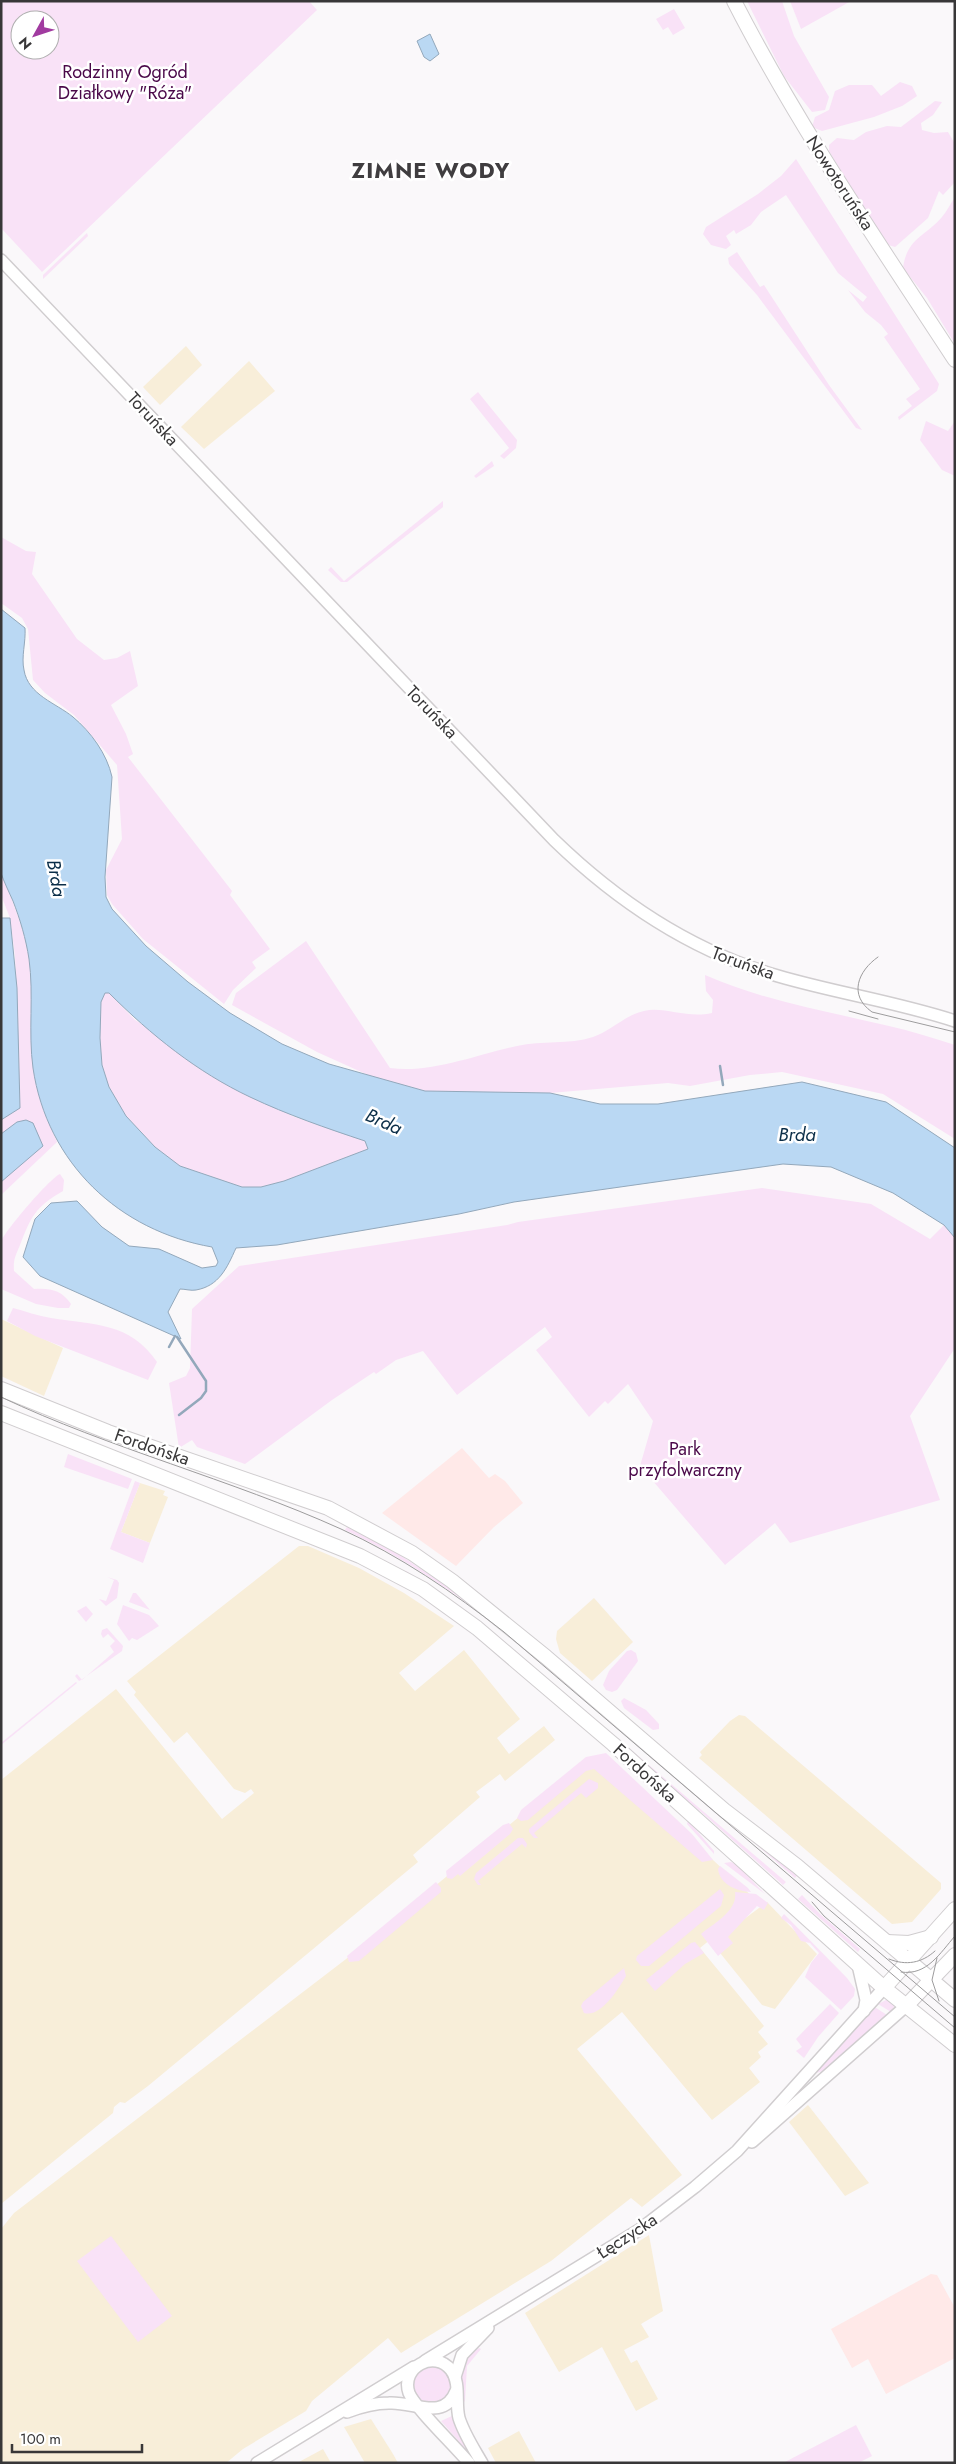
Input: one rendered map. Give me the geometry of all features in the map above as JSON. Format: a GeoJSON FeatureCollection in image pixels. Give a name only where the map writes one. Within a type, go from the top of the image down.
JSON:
{"type":"FeatureCollection","features":[{"type":"Feature","properties":{"kind":"main road","name":"Nowotoruńska"},"geometry":{"type":"LineString","coordinates":[[734,1],[776,79],[816,146],[955,360]]}},
{"type":"Feature","properties":{"kind":"main road","name":"Fordońska"},"geometry":{"type":"LineString","coordinates":[[1,1389],[108,1432],[328,1508],[394,1542],[452,1581],[546,1657],[724,1810],[798,1866],[955,2000]]}},
{"type":"Feature","properties":{"kind":"main road","name":"Fordońska"},"geometry":{"type":"LineString","coordinates":[[1,1412],[360,1556],[400,1576],[445,1603],[613,1744],[884,1988],[955,2045]]}},
{"type":"Feature","properties":{"kind":"main road"},"geometry":{"type":"LineString","coordinates":[[884,1988],[955,1909]]}},
{"type":"Feature","properties":{"kind":"main road"},"geometry":{"type":"LineString","coordinates":[[887,1942],[910,1943],[931,1936]]}},
{"type":"Feature","properties":{"kind":"main road"},"geometry":{"type":"LineString","coordinates":[[906,2006],[952,1958]]}},
{"type":"Feature","properties":{"kind":"main road"},"geometry":{"type":"LineString","coordinates":[[952,1958],[948,1978],[955,1995]]}},
{"type":"Feature","properties":{"kind":"street","name":"Toruńska"},"geometry":{"type":"LineString","coordinates":[[1,260],[537,822],[604,886],[663,927],[697,946],[732,960],[797,981],[955,1021]]}},
{"type":"Feature","properties":{"kind":"street"},"geometry":{"type":"LineString","coordinates":[[858,1965],[866,2000],[864,2011]]}},
{"type":"Feature","properties":{"kind":"street","name":"Łęczycka"},"geometry":{"type":"LineString","coordinates":[[738,2151],[884,1988]]}},
{"type":"Feature","properties":{"kind":"street","name":"Łęczycka"},"geometry":{"type":"LineString","coordinates":[[257,2463],[639,2230],[757,2138],[906,2006]]}},
{"type":"Feature","properties":{"kind":"street","name":"Łęczycka"},"geometry":{"type":"LineString","coordinates":[[455,2377],[458,2365],[466,2350],[510,2310]]}},
{"type":"Feature","properties":{"kind":"street"},"geometry":{"type":"LineString","coordinates":[[469,2463],[419,2407],[409,2393],[408,2385],[412,2370],[421,2363],[436,2360],[446,2364],[455,2377],[460,2419],[482,2463]]}},
{"type":"Feature","properties":{"kind":"street","name":"Łęczycka"},"geometry":{"type":"LineString","coordinates":[[331,2418],[375,2404],[391,2402],[432,2409],[444,2406],[450,2402],[456,2390]]}},
{"type":"Feature","properties":{"kind":"shaded area"},"geometry":{"type":"Polygon","coordinates":[[[186,346],[202,365],[160,405],[143,387],[186,346]]]}},
{"type":"Feature","properties":{"kind":"shaded area"},"geometry":{"type":"Polygon","coordinates":[[[249,361],[275,391],[204,449],[181,427],[249,361]]]}},
{"type":"Feature","properties":{"kind":"shaded area"},"geometry":{"type":"Polygon","coordinates":[[[1,1319],[63,1348],[44,1396],[1,1376],[1,1319]]]}},
{"type":"Feature","properties":{"kind":"shaded area"},"geometry":{"type":"Polygon","coordinates":[[[462,1448],[489,1478],[495,1474],[505,1481],[523,1503],[494,1527],[456,1566],[382,1513],[462,1448]]]}},
{"type":"Feature","properties":{"kind":"shaded area"},"geometry":{"type":"Polygon","coordinates":[[[140,1483],[165,1491],[163,1495],[168,1497],[150,1543],[121,1532],[140,1483]]]}},
{"type":"Feature","properties":{"kind":"shaded area"},"geometry":{"type":"Polygon","coordinates":[[[299,1546],[308,1546],[359,1568],[404,1593],[454,1626],[399,1673],[415,1691],[464,1650],[520,1719],[497,1738],[509,1754],[544,1726],[555,1740],[505,1781],[500,1774],[476,1792],[480,1797],[413,1855],[418,1862],[148,2086],[125,2103],[120,2102],[114,2107],[113,2113],[1,2204],[1,1780],[116,1689],[222,1819],[254,1793],[251,1789],[245,1793],[234,1789],[187,1732],[174,1743],[134,1695],[136,1692],[127,1681],[299,1546]]]}},
{"type":"Feature","properties":{"kind":"shaded area"},"geometry":{"type":"Polygon","coordinates":[[[594,1598],[633,1642],[592,1681],[560,1653],[556,1639],[557,1631],[594,1598]]]}},
{"type":"Feature","properties":{"kind":"shaded area"},"geometry":{"type":"Polygon","coordinates":[[[739,1715],[745,1716],[941,1883],[941,1889],[912,1922],[892,1924],[699,1758],[702,1755],[700,1752],[730,1721],[739,1715]]]}},
{"type":"Feature","properties":{"kind":"shaded area"},"geometry":{"type":"Polygon","coordinates":[[[588,1760],[713,1860],[757,1901],[700,1948],[764,2026],[758,2032],[768,2044],[758,2052],[761,2057],[749,2068],[760,2082],[712,2120],[622,2012],[577,2049],[682,2175],[642,2207],[631,2198],[551,2261],[401,2353],[388,2338],[312,2401],[306,2411],[243,2449],[226,2463],[1,2463],[1,2229],[14,2213],[350,1956],[588,1760]]]}},
{"type":"Feature","properties":{"kind":"shaded area"},"geometry":{"type":"Polygon","coordinates":[[[767,1902],[817,1954],[775,2009],[762,2005],[712,1943],[767,1902]]]}},
{"type":"Feature","properties":{"kind":"shaded area"},"geometry":{"type":"Polygon","coordinates":[[[808,2105],[869,2183],[845,2196],[789,2122],[808,2105]]]}},
{"type":"Feature","properties":{"kind":"shaded area"},"geometry":{"type":"Polygon","coordinates":[[[649,2235],[663,2311],[641,2324],[649,2337],[624,2350],[631,2363],[637,2360],[658,2399],[636,2411],[602,2347],[559,2372],[525,2313],[649,2235]]]}},
{"type":"Feature","properties":{"kind":"shaded area"},"geometry":{"type":"Polygon","coordinates":[[[931,2274],[937,2275],[955,2308],[955,2358],[886,2394],[868,2359],[852,2368],[831,2329],[931,2274]]]}},
{"type":"Feature","properties":{"kind":"shaded area"},"geometry":{"type":"Polygon","coordinates":[[[371,2419],[398,2463],[365,2463],[344,2427],[371,2419]]]}},
{"type":"Feature","properties":{"kind":"shaded area"},"geometry":{"type":"Polygon","coordinates":[[[519,2431],[536,2463],[496,2463],[488,2448],[519,2431]]]}},
{"type":"Feature","properties":{"kind":"shaded area"},"geometry":{"type":"Polygon","coordinates":[[[323,2449],[331,2463],[297,2463],[323,2449]]]}},
{"type":"Feature","properties":{"kind":"green space","name":"Rodzinny Ogród Działkowy \"Róża\""},"geometry":{"type":"Polygon","coordinates":[[[1,1],[309,1],[317,10],[42,272],[1,228],[1,1]]]}},
{"type":"Feature","properties":{"kind":"green space"},"geometry":{"type":"Polygon","coordinates":[[[747,1],[782,1],[794,36],[829,97],[825,110],[812,112],[784,76],[747,1]]]}},
{"type":"Feature","properties":{"kind":"green space"},"geometry":{"type":"Polygon","coordinates":[[[790,1],[851,1],[801,29],[790,1]]]}},
{"type":"Feature","properties":{"kind":"green space"},"geometry":{"type":"Polygon","coordinates":[[[674,9],[685,28],[673,35],[668,27],[663,30],[656,19],[674,9]]]}},
{"type":"Feature","properties":{"kind":"green space"},"geometry":{"type":"Polygon","coordinates":[[[900,82],[912,86],[917,96],[902,106],[874,117],[822,131],[812,127],[815,117],[829,110],[835,91],[849,85],[872,85],[881,96],[900,82]]]}},
{"type":"Feature","properties":{"kind":"green space"},"geometry":{"type":"Polygon","coordinates":[[[935,101],[942,102],[933,115],[921,123],[922,130],[934,133],[948,132],[955,144],[955,182],[943,195],[939,191],[928,218],[895,247],[885,244],[829,151],[829,145],[837,138],[854,140],[866,132],[887,126],[901,127],[935,101]]]}},
{"type":"Feature","properties":{"kind":"green space"},"geometry":{"type":"Polygon","coordinates":[[[796,159],[939,384],[937,391],[899,420],[898,417],[912,406],[906,399],[920,389],[884,337],[888,334],[881,325],[865,312],[848,290],[863,302],[867,297],[838,273],[786,195],[761,212],[751,225],[736,234],[734,230],[726,236],[731,245],[726,249],[711,245],[703,234],[706,227],[758,194],[781,176],[796,159]]]}},
{"type":"Feature","properties":{"kind":"green space"},"geometry":{"type":"Polygon","coordinates":[[[955,197],[955,344],[927,298],[903,268],[908,250],[936,224],[955,197]]]}},
{"type":"Feature","properties":{"kind":"green space"},"geometry":{"type":"Polygon","coordinates":[[[87,233],[88,236],[43,279],[43,275],[87,233]]]}},
{"type":"Feature","properties":{"kind":"green space"},"geometry":{"type":"Polygon","coordinates":[[[737,252],[760,287],[764,285],[829,385],[862,430],[856,428],[757,295],[729,264],[728,258],[737,252]]]}},
{"type":"Feature","properties":{"kind":"green space"},"geometry":{"type":"Polygon","coordinates":[[[478,392],[517,440],[516,448],[504,459],[500,456],[509,448],[470,399],[478,392]]]}},
{"type":"Feature","properties":{"kind":"green space"},"geometry":{"type":"Polygon","coordinates":[[[926,421],[948,431],[955,421],[955,476],[942,470],[920,440],[926,421]]]}},
{"type":"Feature","properties":{"kind":"green space"},"geometry":{"type":"Polygon","coordinates":[[[492,461],[494,466],[476,478],[474,476],[492,461]]]}},
{"type":"Feature","properties":{"kind":"green space"},"geometry":{"type":"Polygon","coordinates":[[[443,501],[443,507],[347,582],[341,582],[328,570],[331,567],[344,581],[443,501]]]}},
{"type":"Feature","properties":{"kind":"green space"},"geometry":{"type":"Polygon","coordinates":[[[1,537],[26,551],[36,552],[32,574],[77,639],[104,660],[117,658],[130,651],[138,686],[111,705],[126,734],[133,754],[128,757],[232,891],[230,895],[270,949],[252,962],[256,968],[233,990],[224,1004],[143,939],[112,904],[107,895],[106,870],[122,839],[117,765],[74,715],[45,693],[33,680],[28,629],[22,618],[1,603],[1,537]]]}},
{"type":"Feature","properties":{"kind":"green space"},"geometry":{"type":"Polygon","coordinates":[[[1,872],[18,915],[27,948],[31,986],[34,1076],[42,1105],[57,1142],[1,1195],[1,1182],[43,1146],[17,1122],[1,1134],[1,1120],[20,1108],[15,956],[10,918],[1,895],[1,872]]]}},
{"type":"Feature","properties":{"kind":"green space"},"geometry":{"type":"Polygon","coordinates":[[[306,941],[390,1068],[405,1069],[438,1066],[526,1044],[565,1042],[593,1037],[644,1011],[660,1010],[694,1015],[712,1013],[713,1000],[706,991],[705,975],[773,999],[897,1028],[955,1045],[955,1139],[883,1094],[782,1072],[750,1075],[690,1086],[668,1083],[550,1093],[425,1091],[377,1079],[317,1052],[232,1005],[236,993],[306,941]]]}},
{"type":"Feature","properties":{"kind":"green space"},"geometry":{"type":"Polygon","coordinates":[[[105,993],[109,993],[135,1020],[292,1116],[365,1141],[368,1149],[284,1181],[261,1187],[242,1187],[180,1166],[155,1147],[126,1116],[109,1087],[102,1065],[100,1038],[101,1002],[105,993]]]}},
{"type":"Feature","properties":{"kind":"green space"},"geometry":{"type":"Polygon","coordinates":[[[60,1174],[64,1180],[63,1191],[46,1202],[31,1220],[15,1257],[14,1271],[34,1289],[46,1289],[59,1293],[71,1304],[69,1308],[36,1304],[1,1289],[1,1242],[4,1236],[28,1206],[60,1174]]]}},
{"type":"Feature","properties":{"kind":"green space","name":"Park przyfolwarczny"},"geometry":{"type":"Polygon","coordinates":[[[762,1188],[871,1204],[930,1239],[944,1225],[955,1238],[955,1348],[910,1416],[940,1500],[790,1543],[775,1523],[725,1565],[640,1466],[653,1421],[628,1384],[608,1404],[605,1401],[589,1417],[536,1350],[552,1337],[545,1327],[457,1395],[423,1351],[396,1360],[376,1374],[374,1372],[332,1400],[245,1464],[197,1447],[192,1440],[179,1448],[169,1383],[186,1376],[190,1368],[192,1309],[239,1266],[518,1222],[762,1188]]]}},
{"type":"Feature","properties":{"kind":"green space"},"geometry":{"type":"Polygon","coordinates":[[[13,1308],[46,1317],[96,1324],[123,1332],[135,1339],[157,1362],[148,1380],[35,1336],[7,1321],[13,1308]]]}},
{"type":"Feature","properties":{"kind":"green space"},"geometry":{"type":"Polygon","coordinates":[[[68,1454],[132,1479],[128,1489],[64,1467],[68,1454]]]}},
{"type":"Feature","properties":{"kind":"green space"},"geometry":{"type":"Polygon","coordinates":[[[135,1481],[140,1483],[121,1532],[150,1543],[143,1563],[110,1549],[135,1481]]]}},
{"type":"Feature","properties":{"kind":"green space"},"geometry":{"type":"Polygon","coordinates":[[[347,1527],[397,1553],[478,1607],[799,1873],[795,1878],[564,1681],[476,1609],[413,1567],[345,1530],[347,1527]]]}},
{"type":"Feature","properties":{"kind":"green space"},"geometry":{"type":"Polygon","coordinates":[[[406,1571],[437,1590],[492,1631],[786,1882],[783,1885],[700,1811],[672,1792],[403,1572],[406,1571]]]}},
{"type":"Feature","properties":{"kind":"green space"},"geometry":{"type":"Polygon","coordinates":[[[107,1577],[117,1580],[119,1583],[117,1598],[106,1606],[99,1599],[106,1601],[114,1580],[107,1577]]]}},
{"type":"Feature","properties":{"kind":"green space"},"geometry":{"type":"Polygon","coordinates":[[[133,1593],[136,1593],[150,1610],[129,1602],[133,1593]]]}},
{"type":"Feature","properties":{"kind":"green space"},"geometry":{"type":"Polygon","coordinates":[[[123,1605],[149,1615],[159,1626],[137,1640],[132,1638],[129,1641],[117,1624],[123,1605]]]}},
{"type":"Feature","properties":{"kind":"green space"},"geometry":{"type":"Polygon","coordinates":[[[86,1606],[93,1614],[86,1622],[77,1611],[86,1606]]]}},
{"type":"Feature","properties":{"kind":"green space"},"geometry":{"type":"Polygon","coordinates":[[[107,1628],[123,1646],[122,1651],[86,1676],[114,1652],[110,1646],[115,1641],[108,1634],[103,1638],[101,1634],[102,1630],[107,1628]]]}},
{"type":"Feature","properties":{"kind":"green space"},"geometry":{"type":"Polygon","coordinates":[[[631,1650],[636,1653],[638,1661],[617,1690],[612,1692],[606,1690],[603,1685],[609,1671],[627,1651],[631,1650]]]}},
{"type":"Feature","properties":{"kind":"green space"},"geometry":{"type":"Polygon","coordinates":[[[77,1674],[82,1680],[79,1681],[75,1676],[77,1674]]]}},
{"type":"Feature","properties":{"kind":"green space"},"geometry":{"type":"Polygon","coordinates":[[[77,1683],[1,1745],[1,1743],[77,1683]]]}},
{"type":"Feature","properties":{"kind":"green space"},"geometry":{"type":"Polygon","coordinates":[[[624,1698],[646,1710],[659,1724],[659,1729],[653,1730],[624,1708],[621,1701],[624,1698]]]}},
{"type":"Feature","properties":{"kind":"green space"},"geometry":{"type":"Polygon","coordinates":[[[606,1753],[692,1834],[713,1860],[702,1862],[594,1769],[586,1771],[528,1820],[521,1821],[517,1818],[521,1810],[586,1757],[606,1753]]]}},
{"type":"Feature","properties":{"kind":"green space"},"geometry":{"type":"Polygon","coordinates":[[[589,1779],[598,1783],[598,1788],[586,1798],[581,1793],[534,1833],[538,1838],[534,1838],[529,1829],[589,1779]]]}},
{"type":"Feature","properties":{"kind":"green space"},"geometry":{"type":"Polygon","coordinates":[[[688,1820],[714,1851],[714,1854],[687,1824],[688,1820]]]}},
{"type":"Feature","properties":{"kind":"green space"},"geometry":{"type":"Polygon","coordinates":[[[509,1823],[513,1829],[510,1834],[460,1876],[458,1874],[452,1879],[447,1878],[446,1871],[503,1825],[509,1823]]]}},
{"type":"Feature","properties":{"kind":"green space"},"geometry":{"type":"Polygon","coordinates":[[[518,1838],[523,1838],[527,1844],[526,1848],[522,1844],[478,1881],[481,1885],[478,1885],[474,1879],[476,1873],[518,1838]]]}},
{"type":"Feature","properties":{"kind":"green space"},"geometry":{"type":"Polygon","coordinates":[[[731,1862],[737,1865],[765,1894],[724,1863],[731,1862]]]}},
{"type":"Feature","properties":{"kind":"green space"},"geometry":{"type":"Polygon","coordinates":[[[720,1866],[751,1892],[735,1889],[726,1883],[719,1875],[718,1869],[720,1866]]]}},
{"type":"Feature","properties":{"kind":"green space"},"geometry":{"type":"Polygon","coordinates":[[[436,1882],[441,1888],[441,1892],[359,1961],[349,1962],[347,1956],[436,1882]]]}},
{"type":"Feature","properties":{"kind":"green space"},"geometry":{"type":"Polygon","coordinates":[[[720,1889],[724,1895],[721,1906],[649,1966],[641,1966],[636,1960],[637,1956],[720,1889]]]}},
{"type":"Feature","properties":{"kind":"green space"},"geometry":{"type":"Polygon","coordinates":[[[735,1892],[756,1894],[768,1903],[764,1910],[757,1906],[728,1937],[733,1943],[718,1956],[701,1934],[729,1911],[735,1899],[735,1892]]]}},
{"type":"Feature","properties":{"kind":"green space"},"geometry":{"type":"Polygon","coordinates":[[[802,1895],[820,1914],[860,1949],[858,1952],[798,1899],[802,1895]]]}},
{"type":"Feature","properties":{"kind":"green space"},"geometry":{"type":"Polygon","coordinates":[[[784,1914],[847,1978],[855,1989],[854,1996],[841,2010],[805,1977],[811,1963],[819,1953],[810,1943],[801,1941],[791,1925],[781,1918],[784,1914]]]}},
{"type":"Feature","properties":{"kind":"green space"},"geometry":{"type":"Polygon","coordinates":[[[695,1942],[704,1953],[685,1964],[655,1991],[646,1980],[691,1943],[695,1942]]]}},
{"type":"Feature","properties":{"kind":"green space"},"geometry":{"type":"Polygon","coordinates":[[[624,1968],[626,1976],[609,2001],[597,2011],[584,2013],[581,2006],[583,2002],[624,1968]]]}},
{"type":"Feature","properties":{"kind":"green space"},"geometry":{"type":"Polygon","coordinates":[[[888,1999],[895,2005],[891,2012],[878,2004],[888,1999]]]}},
{"type":"Feature","properties":{"kind":"green space"},"geometry":{"type":"Polygon","coordinates":[[[830,2004],[839,2013],[818,2037],[804,2058],[796,2051],[802,2047],[796,2039],[830,2004]]]}},
{"type":"Feature","properties":{"kind":"green space"},"geometry":{"type":"Polygon","coordinates":[[[873,2006],[887,2015],[823,2071],[816,2073],[873,2006]]]}},
{"type":"Feature","properties":{"kind":"green space"},"geometry":{"type":"Polygon","coordinates":[[[111,2236],[172,2316],[138,2342],[77,2261],[111,2236]]]}},
{"type":"Feature","properties":{"kind":"green space"},"geometry":{"type":"Polygon","coordinates":[[[479,2348],[481,2349],[467,2366],[465,2401],[462,2404],[464,2365],[467,2358],[479,2348]]]}},
{"type":"Feature","properties":{"kind":"green space"},"geometry":{"type":"Polygon","coordinates":[[[432,2366],[445,2372],[451,2385],[445,2398],[432,2404],[419,2398],[413,2385],[419,2372],[432,2366]]]}},
{"type":"Feature","properties":{"kind":"green space"},"geometry":{"type":"Polygon","coordinates":[[[454,2415],[471,2455],[441,2421],[454,2415]]]}},
{"type":"Feature","properties":{"kind":"green space"},"geometry":{"type":"Polygon","coordinates":[[[856,2425],[872,2456],[858,2463],[783,2463],[856,2425]]]}},
{"type":"Feature","properties":{"kind":"water"},"geometry":{"type":"Polygon","coordinates":[[[430,34],[439,54],[430,61],[424,57],[417,41],[430,34]]]}},
{"type":"Feature","properties":{"kind":"water","name":"Brda"},"geometry":{"type":"Polygon","coordinates":[[[1,609],[25,628],[23,665],[31,686],[44,698],[80,723],[97,744],[110,768],[112,777],[105,877],[106,897],[112,909],[146,946],[188,982],[230,1013],[282,1044],[329,1064],[425,1091],[550,1093],[600,1104],[658,1104],[802,1082],[886,1102],[955,1148],[955,1238],[944,1225],[893,1193],[831,1167],[783,1164],[514,1202],[459,1214],[277,1245],[236,1248],[221,1275],[211,1285],[196,1290],[180,1289],[168,1312],[181,1339],[40,1276],[23,1257],[35,1219],[51,1203],[77,1201],[102,1227],[129,1246],[159,1249],[202,1268],[216,1266],[218,1262],[212,1247],[178,1239],[147,1226],[118,1208],[93,1187],[71,1162],[54,1134],[41,1102],[33,1068],[31,986],[28,952],[18,915],[1,873],[1,609]],[[105,993],[101,1002],[100,1038],[102,1065],[109,1087],[126,1116],[155,1147],[180,1166],[242,1187],[261,1187],[284,1181],[368,1149],[365,1141],[279,1110],[230,1087],[193,1064],[158,1038],[109,993],[105,993]]]}},
{"type":"Feature","properties":{"kind":"water"},"geometry":{"type":"Polygon","coordinates":[[[1,918],[10,918],[17,988],[20,1108],[1,1120],[1,918]]]}},
{"type":"Feature","properties":{"kind":"water"},"geometry":{"type":"Polygon","coordinates":[[[26,1120],[33,1123],[43,1146],[1,1182],[1,1134],[17,1122],[26,1120]]]}},
{"type":"Feature","properties":{"kind":"waterway"},"geometry":{"type":"LineString","coordinates":[[720,1066],[723,1085]]}},
{"type":"Feature","properties":{"kind":"waterway"},"geometry":{"type":"LineString","coordinates":[[169,1347],[175,1336]]}},
{"type":"Feature","properties":{"kind":"waterway"},"geometry":{"type":"LineString","coordinates":[[177,1337],[206,1381],[206,1391],[201,1398],[179,1415]]}},
{"type":"Feature","properties":{"kind":"tram line"},"geometry":{"type":"LineString","coordinates":[[878,957],[865,969],[858,983],[860,998],[872,1012],[955,1032]]}},
{"type":"Feature","properties":{"kind":"tram line"},"geometry":{"type":"LineString","coordinates":[[849,1011],[878,1019]]}},
{"type":"Feature","properties":{"kind":"tram line"},"geometry":{"type":"LineString","coordinates":[[1,1397],[85,1433],[299,1511],[363,1540],[426,1576],[504,1632],[955,2017]]}},
{"type":"Feature","properties":{"kind":"tram line"},"geometry":{"type":"LineString","coordinates":[[812,1902],[824,1916],[955,2028]]}},
{"type":"Feature","properties":{"kind":"tram line"},"geometry":{"type":"LineString","coordinates":[[901,1972],[910,1972],[926,1967],[955,1936]]}},
{"type":"Feature","properties":{"kind":"tram line"},"geometry":{"type":"LineString","coordinates":[[889,1959],[908,1963],[914,1962],[925,1958],[935,1951]]}},
{"type":"Feature","properties":{"kind":"tram line"},"geometry":{"type":"LineString","coordinates":[[937,1958],[932,1980],[939,2001]]}},
{"type":"Feature","properties":{"kind":"district","name":"ZIMNE WODY"},"geometry":{"type":"Point","coordinates":[431,170]}}]}
